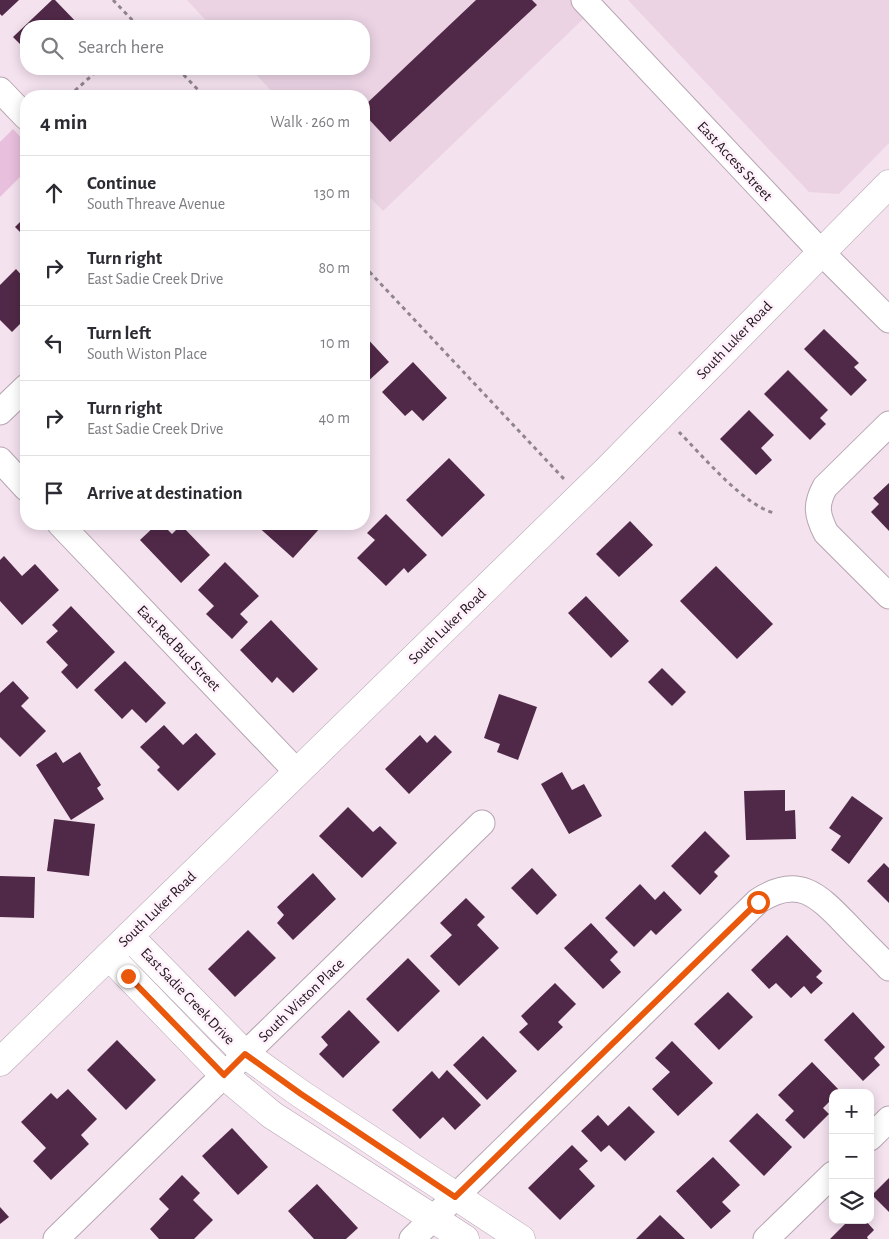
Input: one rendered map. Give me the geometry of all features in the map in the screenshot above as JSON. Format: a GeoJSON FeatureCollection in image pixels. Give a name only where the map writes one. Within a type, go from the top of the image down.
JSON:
{"type":"FeatureCollection","features":[{"type":"Feature","properties":{"kind":"street","name":"East Access Street"},"geometry":{"type":"LineString","coordinates":[[584,0],[822,252],[889,320]]}},
{"type":"Feature","properties":{"kind":"street"},"geometry":{"type":"LineString","coordinates":[[0,90],[20,111]]}},
{"type":"Feature","properties":{"kind":"street","name":"South Luker Road"},"geometry":{"type":"LineString","coordinates":[[0,1062],[607,470],[889,184]]}},
{"type":"Feature","properties":{"kind":"street"},"geometry":{"type":"LineString","coordinates":[[0,412],[20,393]]}},
{"type":"Feature","properties":{"kind":"street"},"geometry":{"type":"LineString","coordinates":[[889,424],[826,487],[820,497],[818,508],[826,533],[889,596]]}},
{"type":"Feature","properties":{"kind":"street"},"geometry":{"type":"LineString","coordinates":[[0,460],[20,482]]}},
{"type":"Feature","properties":{"kind":"street","name":"East Red Bud Street"},"geometry":{"type":"LineString","coordinates":[[66,530],[297,772]]}},
{"type":"Feature","properties":{"kind":"street","name":"South Wiston Place"},"geometry":{"type":"LineString","coordinates":[[56,1239],[482,824]]}},
{"type":"Feature","properties":{"kind":"street"},"geometry":{"type":"LineString","coordinates":[[412,1239],[758,902],[771,893],[787,888],[806,891],[822,900],[889,968]]}},
{"type":"Feature","properties":{"kind":"street","name":"East Sadie Creek Drive"},"geometry":{"type":"LineString","coordinates":[[129,936],[245,1054],[301,1094],[521,1239]]}},
{"type":"Feature","properties":{"kind":"street","name":"East Sadie Creek Drive"},"geometry":{"type":"LineString","coordinates":[[109,956],[224,1075],[272,1115],[465,1239]]}},
{"type":"Feature","properties":{"kind":"street"},"geometry":{"type":"LineString","coordinates":[[874,1134],[889,1119]]}},
{"type":"Feature","properties":{"kind":"street"},"geometry":{"type":"LineString","coordinates":[[766,1239],[829,1178]]}},
{"type":"Feature","properties":{"kind":"path"},"geometry":{"type":"LineString","coordinates":[[113,0],[132,20]]}},
{"type":"Feature","properties":{"kind":"path"},"geometry":{"type":"LineString","coordinates":[[76,90],[92,75]]}},
{"type":"Feature","properties":{"kind":"path"},"geometry":{"type":"LineString","coordinates":[[184,75],[198,90]]}},
{"type":"Feature","properties":{"kind":"path"},"geometry":{"type":"LineString","coordinates":[[370,272],[564,479]]}},
{"type":"Feature","properties":{"kind":"path"},"geometry":{"type":"LineString","coordinates":[[678,430],[738,490],[761,508],[775,513]]}},
{"type":"Feature","properties":{"kind":"shaded area"},"geometry":{"type":"Polygon","coordinates":[[[187,0],[603,0],[383,211],[370,197],[370,90],[270,90],[257,75],[370,75],[370,20],[205,20],[187,0]]]}},
{"type":"Feature","properties":{"kind":"shaded area"},"geometry":{"type":"Polygon","coordinates":[[[628,0],[889,0],[889,143],[839,194],[809,192],[628,0]]]}},
{"type":"Feature","properties":{"kind":"shaded area"},"geometry":{"type":"Polygon","coordinates":[[[13,129],[20,137],[20,177],[0,197],[0,142],[13,129]]]}},
{"type":"Feature","properties":{"kind":"building"},"geometry":{"type":"Polygon","coordinates":[[[0,0],[19,0],[2,16],[0,14],[0,0]]]}},
{"type":"Feature","properties":{"kind":"building"},"geometry":{"type":"Polygon","coordinates":[[[52,0],[55,0],[74,20],[31,20],[52,0]]]}},
{"type":"Feature","properties":{"kind":"building"},"geometry":{"type":"Polygon","coordinates":[[[476,0],[532,0],[537,5],[390,142],[370,120],[370,100],[476,0]]]}},
{"type":"Feature","properties":{"kind":"building"},"geometry":{"type":"Polygon","coordinates":[[[20,30],[20,44],[13,37],[20,30]]]}},
{"type":"Feature","properties":{"kind":"building"},"geometry":{"type":"Polygon","coordinates":[[[20,222],[20,232],[15,227],[20,222]]]}},
{"type":"Feature","properties":{"kind":"building"},"geometry":{"type":"Polygon","coordinates":[[[16,269],[20,273],[20,324],[12,332],[0,320],[0,285],[16,269]]]}},
{"type":"Feature","properties":{"kind":"building"},"geometry":{"type":"Polygon","coordinates":[[[824,329],[859,363],[854,367],[867,380],[851,396],[804,349],[824,329]]]}},
{"type":"Feature","properties":{"kind":"building"},"geometry":{"type":"Polygon","coordinates":[[[370,341],[389,362],[370,379],[370,341]]]}},
{"type":"Feature","properties":{"kind":"building"},"geometry":{"type":"Polygon","coordinates":[[[413,362],[447,398],[423,421],[412,410],[405,416],[382,392],[413,362]]]}},
{"type":"Feature","properties":{"kind":"building"},"geometry":{"type":"Polygon","coordinates":[[[788,370],[828,410],[820,418],[826,424],[810,440],[764,394],[788,370]]]}},
{"type":"Feature","properties":{"kind":"building"},"geometry":{"type":"Polygon","coordinates":[[[749,410],[774,435],[761,448],[772,460],[756,475],[720,439],[749,410]]]}},
{"type":"Feature","properties":{"kind":"building"},"geometry":{"type":"Polygon","coordinates":[[[449,458],[485,495],[442,537],[406,500],[449,458]]]}},
{"type":"Feature","properties":{"kind":"building"},"geometry":{"type":"Polygon","coordinates":[[[889,483],[889,531],[871,512],[879,504],[873,498],[889,483]]]}},
{"type":"Feature","properties":{"kind":"building"},"geometry":{"type":"Polygon","coordinates":[[[386,514],[427,555],[408,573],[404,568],[386,586],[357,558],[375,540],[367,533],[386,514]]]}},
{"type":"Feature","properties":{"kind":"building"},"geometry":{"type":"Polygon","coordinates":[[[630,521],[653,545],[619,577],[596,554],[630,521]]]}},
{"type":"Feature","properties":{"kind":"building"},"geometry":{"type":"Polygon","coordinates":[[[151,530],[168,530],[172,534],[176,530],[186,530],[210,555],[181,583],[140,540],[151,530]]]}},
{"type":"Feature","properties":{"kind":"building"},"geometry":{"type":"Polygon","coordinates":[[[262,530],[318,530],[293,558],[262,530]]]}},
{"type":"Feature","properties":{"kind":"building"},"geometry":{"type":"Polygon","coordinates":[[[4,556],[22,576],[35,564],[59,590],[22,625],[0,601],[0,560],[4,556]]]}},
{"type":"Feature","properties":{"kind":"building"},"geometry":{"type":"Polygon","coordinates":[[[225,562],[259,596],[240,614],[248,622],[232,639],[206,614],[214,606],[198,590],[225,562]]]}},
{"type":"Feature","properties":{"kind":"building"},"geometry":{"type":"Polygon","coordinates":[[[716,566],[773,624],[737,659],[680,601],[716,566]]]}},
{"type":"Feature","properties":{"kind":"building"},"geometry":{"type":"Polygon","coordinates":[[[586,596],[629,641],[611,658],[568,613],[586,596]]]}},
{"type":"Feature","properties":{"kind":"building"},"geometry":{"type":"Polygon","coordinates":[[[71,606],[115,652],[77,689],[61,672],[68,665],[46,642],[58,631],[52,625],[71,606]]]}},
{"type":"Feature","properties":{"kind":"building"},"geometry":{"type":"Polygon","coordinates":[[[271,620],[318,669],[293,693],[277,677],[272,683],[240,650],[271,620]]]}},
{"type":"Feature","properties":{"kind":"building"},"geometry":{"type":"Polygon","coordinates":[[[125,661],[166,703],[146,723],[132,709],[122,719],[94,690],[125,661]]]}},
{"type":"Feature","properties":{"kind":"building"},"geometry":{"type":"Polygon","coordinates":[[[662,668],[686,692],[672,706],[648,682],[662,668]]]}},
{"type":"Feature","properties":{"kind":"building"},"geometry":{"type":"Polygon","coordinates":[[[13,681],[29,698],[21,706],[46,731],[20,757],[0,737],[0,693],[13,681]]]}},
{"type":"Feature","properties":{"kind":"building"},"geometry":{"type":"Polygon","coordinates":[[[499,694],[537,707],[518,760],[497,752],[500,744],[484,738],[499,694]]]}},
{"type":"Feature","properties":{"kind":"building"},"geometry":{"type":"Polygon","coordinates":[[[164,725],[183,745],[196,733],[216,754],[178,791],[157,770],[160,767],[140,747],[164,725]]]}},
{"type":"Feature","properties":{"kind":"building"},"geometry":{"type":"Polygon","coordinates":[[[420,735],[427,743],[435,735],[452,752],[409,794],[385,769],[420,735]]]}},
{"type":"Feature","properties":{"kind":"building"},"geometry":{"type":"Polygon","coordinates":[[[56,752],[63,763],[80,752],[101,785],[97,788],[104,799],[71,820],[36,765],[56,752]]]}},
{"type":"Feature","properties":{"kind":"building"},"geometry":{"type":"Polygon","coordinates":[[[562,772],[572,790],[584,784],[602,816],[569,834],[541,784],[562,772]]]}},
{"type":"Feature","properties":{"kind":"building"},"geometry":{"type":"Polygon","coordinates":[[[785,790],[785,811],[795,810],[796,839],[746,840],[744,791],[785,790]]]}},
{"type":"Feature","properties":{"kind":"building"},"geometry":{"type":"Polygon","coordinates":[[[852,796],[883,818],[849,864],[831,850],[841,836],[829,828],[852,796]]]}},
{"type":"Feature","properties":{"kind":"building"},"geometry":{"type":"Polygon","coordinates":[[[348,807],[373,832],[380,826],[397,843],[362,878],[319,836],[348,807]]]}},
{"type":"Feature","properties":{"kind":"building"},"geometry":{"type":"Polygon","coordinates":[[[54,819],[95,824],[89,876],[47,871],[54,819]]]}},
{"type":"Feature","properties":{"kind":"building"},"geometry":{"type":"Polygon","coordinates":[[[705,831],[730,856],[714,872],[718,876],[700,895],[671,866],[705,831]]]}},
{"type":"Feature","properties":{"kind":"building"},"geometry":{"type":"Polygon","coordinates":[[[884,863],[889,868],[889,903],[867,881],[884,863]]]}},
{"type":"Feature","properties":{"kind":"building"},"geometry":{"type":"Polygon","coordinates":[[[532,868],[557,895],[537,915],[511,888],[532,868]]]}},
{"type":"Feature","properties":{"kind":"building"},"geometry":{"type":"Polygon","coordinates":[[[313,873],[336,899],[293,940],[277,923],[284,915],[277,907],[313,873]]]}},
{"type":"Feature","properties":{"kind":"building"},"geometry":{"type":"Polygon","coordinates":[[[0,876],[35,877],[34,918],[0,917],[0,876]]]}},
{"type":"Feature","properties":{"kind":"building"},"geometry":{"type":"Polygon","coordinates":[[[640,884],[655,900],[664,891],[682,910],[656,935],[651,930],[634,947],[605,918],[640,884]]]}},
{"type":"Feature","properties":{"kind":"building"},"geometry":{"type":"Polygon","coordinates":[[[466,898],[485,917],[477,925],[499,948],[459,986],[430,956],[452,935],[440,923],[466,898]]]}},
{"type":"Feature","properties":{"kind":"building"},"geometry":{"type":"Polygon","coordinates":[[[591,923],[618,952],[610,960],[621,972],[603,989],[564,948],[591,923]]]}},
{"type":"Feature","properties":{"kind":"building"},"geometry":{"type":"Polygon","coordinates":[[[248,930],[276,958],[235,997],[208,969],[248,930]]]}},
{"type":"Feature","properties":{"kind":"building"},"geometry":{"type":"Polygon","coordinates":[[[787,935],[822,971],[816,977],[823,983],[811,994],[804,986],[791,998],[776,983],[769,989],[751,970],[787,935]]]}},
{"type":"Feature","properties":{"kind":"building"},"geometry":{"type":"Polygon","coordinates":[[[408,958],[440,991],[398,1032],[366,999],[408,958]]]}},
{"type":"Feature","properties":{"kind":"building"},"geometry":{"type":"Polygon","coordinates":[[[555,983],[576,1004],[558,1022],[563,1027],[538,1051],[519,1032],[528,1024],[521,1016],[555,983]]]}},
{"type":"Feature","properties":{"kind":"building"},"geometry":{"type":"Polygon","coordinates":[[[728,992],[753,1017],[719,1050],[694,1024],[728,992]]]}},
{"type":"Feature","properties":{"kind":"building"},"geometry":{"type":"Polygon","coordinates":[[[349,1010],[380,1042],[343,1078],[319,1054],[328,1045],[321,1037],[349,1010]]]}},
{"type":"Feature","properties":{"kind":"building"},"geometry":{"type":"Polygon","coordinates":[[[853,1012],[885,1047],[874,1058],[880,1065],[863,1081],[824,1040],[853,1012]]]}},
{"type":"Feature","properties":{"kind":"building"},"geometry":{"type":"Polygon","coordinates":[[[483,1036],[517,1071],[487,1100],[453,1065],[483,1036]]]}},
{"type":"Feature","properties":{"kind":"building"},"geometry":{"type":"Polygon","coordinates":[[[117,1040],[156,1080],[126,1110],[87,1070],[117,1040]]]}},
{"type":"Feature","properties":{"kind":"building"},"geometry":{"type":"Polygon","coordinates":[[[672,1041],[713,1083],[678,1116],[652,1089],[670,1072],[655,1058],[672,1041]]]}},
{"type":"Feature","properties":{"kind":"building"},"geometry":{"type":"Polygon","coordinates":[[[812,1062],[838,1089],[829,1089],[829,1102],[823,1108],[829,1114],[804,1139],[785,1120],[794,1111],[778,1095],[812,1062]]]}},
{"type":"Feature","properties":{"kind":"building"},"geometry":{"type":"Polygon","coordinates":[[[447,1070],[481,1105],[455,1130],[443,1117],[420,1139],[392,1110],[432,1071],[439,1079],[447,1070]]]}},
{"type":"Feature","properties":{"kind":"building"},"geometry":{"type":"Polygon","coordinates":[[[68,1089],[97,1119],[81,1135],[89,1144],[51,1180],[33,1161],[46,1148],[21,1122],[51,1093],[57,1099],[68,1089]]]}},
{"type":"Feature","properties":{"kind":"building"},"geometry":{"type":"Polygon","coordinates":[[[629,1106],[655,1132],[625,1161],[609,1145],[601,1152],[581,1131],[598,1115],[608,1126],[629,1106]]]}},
{"type":"Feature","properties":{"kind":"building"},"geometry":{"type":"Polygon","coordinates":[[[757,1113],[792,1147],[764,1176],[729,1141],[757,1113]]]}},
{"type":"Feature","properties":{"kind":"building"},"geometry":{"type":"Polygon","coordinates":[[[232,1128],[268,1167],[238,1195],[202,1156],[232,1128]]]}},
{"type":"Feature","properties":{"kind":"building"},"geometry":{"type":"Polygon","coordinates":[[[572,1145],[588,1161],[579,1169],[595,1186],[560,1220],[528,1188],[572,1145]]]}},
{"type":"Feature","properties":{"kind":"building"},"geometry":{"type":"Polygon","coordinates":[[[713,1157],[740,1185],[722,1202],[731,1211],[711,1229],[676,1191],[713,1157]]]}},
{"type":"Feature","properties":{"kind":"building"},"geometry":{"type":"Polygon","coordinates":[[[182,1175],[200,1193],[193,1200],[213,1220],[194,1239],[159,1239],[150,1229],[169,1209],[159,1199],[182,1175]]]}},
{"type":"Feature","properties":{"kind":"building"},"geometry":{"type":"Polygon","coordinates":[[[889,1178],[889,1212],[874,1197],[874,1193],[889,1178]]]}},
{"type":"Feature","properties":{"kind":"building"},"geometry":{"type":"Polygon","coordinates":[[[317,1184],[358,1228],[346,1239],[314,1239],[288,1211],[317,1184]]]}},
{"type":"Feature","properties":{"kind":"building"},"geometry":{"type":"Polygon","coordinates":[[[0,1207],[9,1217],[0,1224],[0,1207]]]}},
{"type":"Feature","properties":{"kind":"building"},"geometry":{"type":"Polygon","coordinates":[[[660,1215],[685,1239],[636,1239],[660,1215]]]}},
{"type":"Feature","properties":{"kind":"building"},"geometry":{"type":"Polygon","coordinates":[[[845,1224],[869,1224],[874,1230],[867,1237],[868,1239],[830,1239],[845,1224]]]}},
{"type":"Feature","properties":{"kind":"route"},"geometry":{"type":"LineString","coordinates":[[128,976],[224,1075],[245,1054],[301,1094],[455,1197],[758,902]]}}]}
